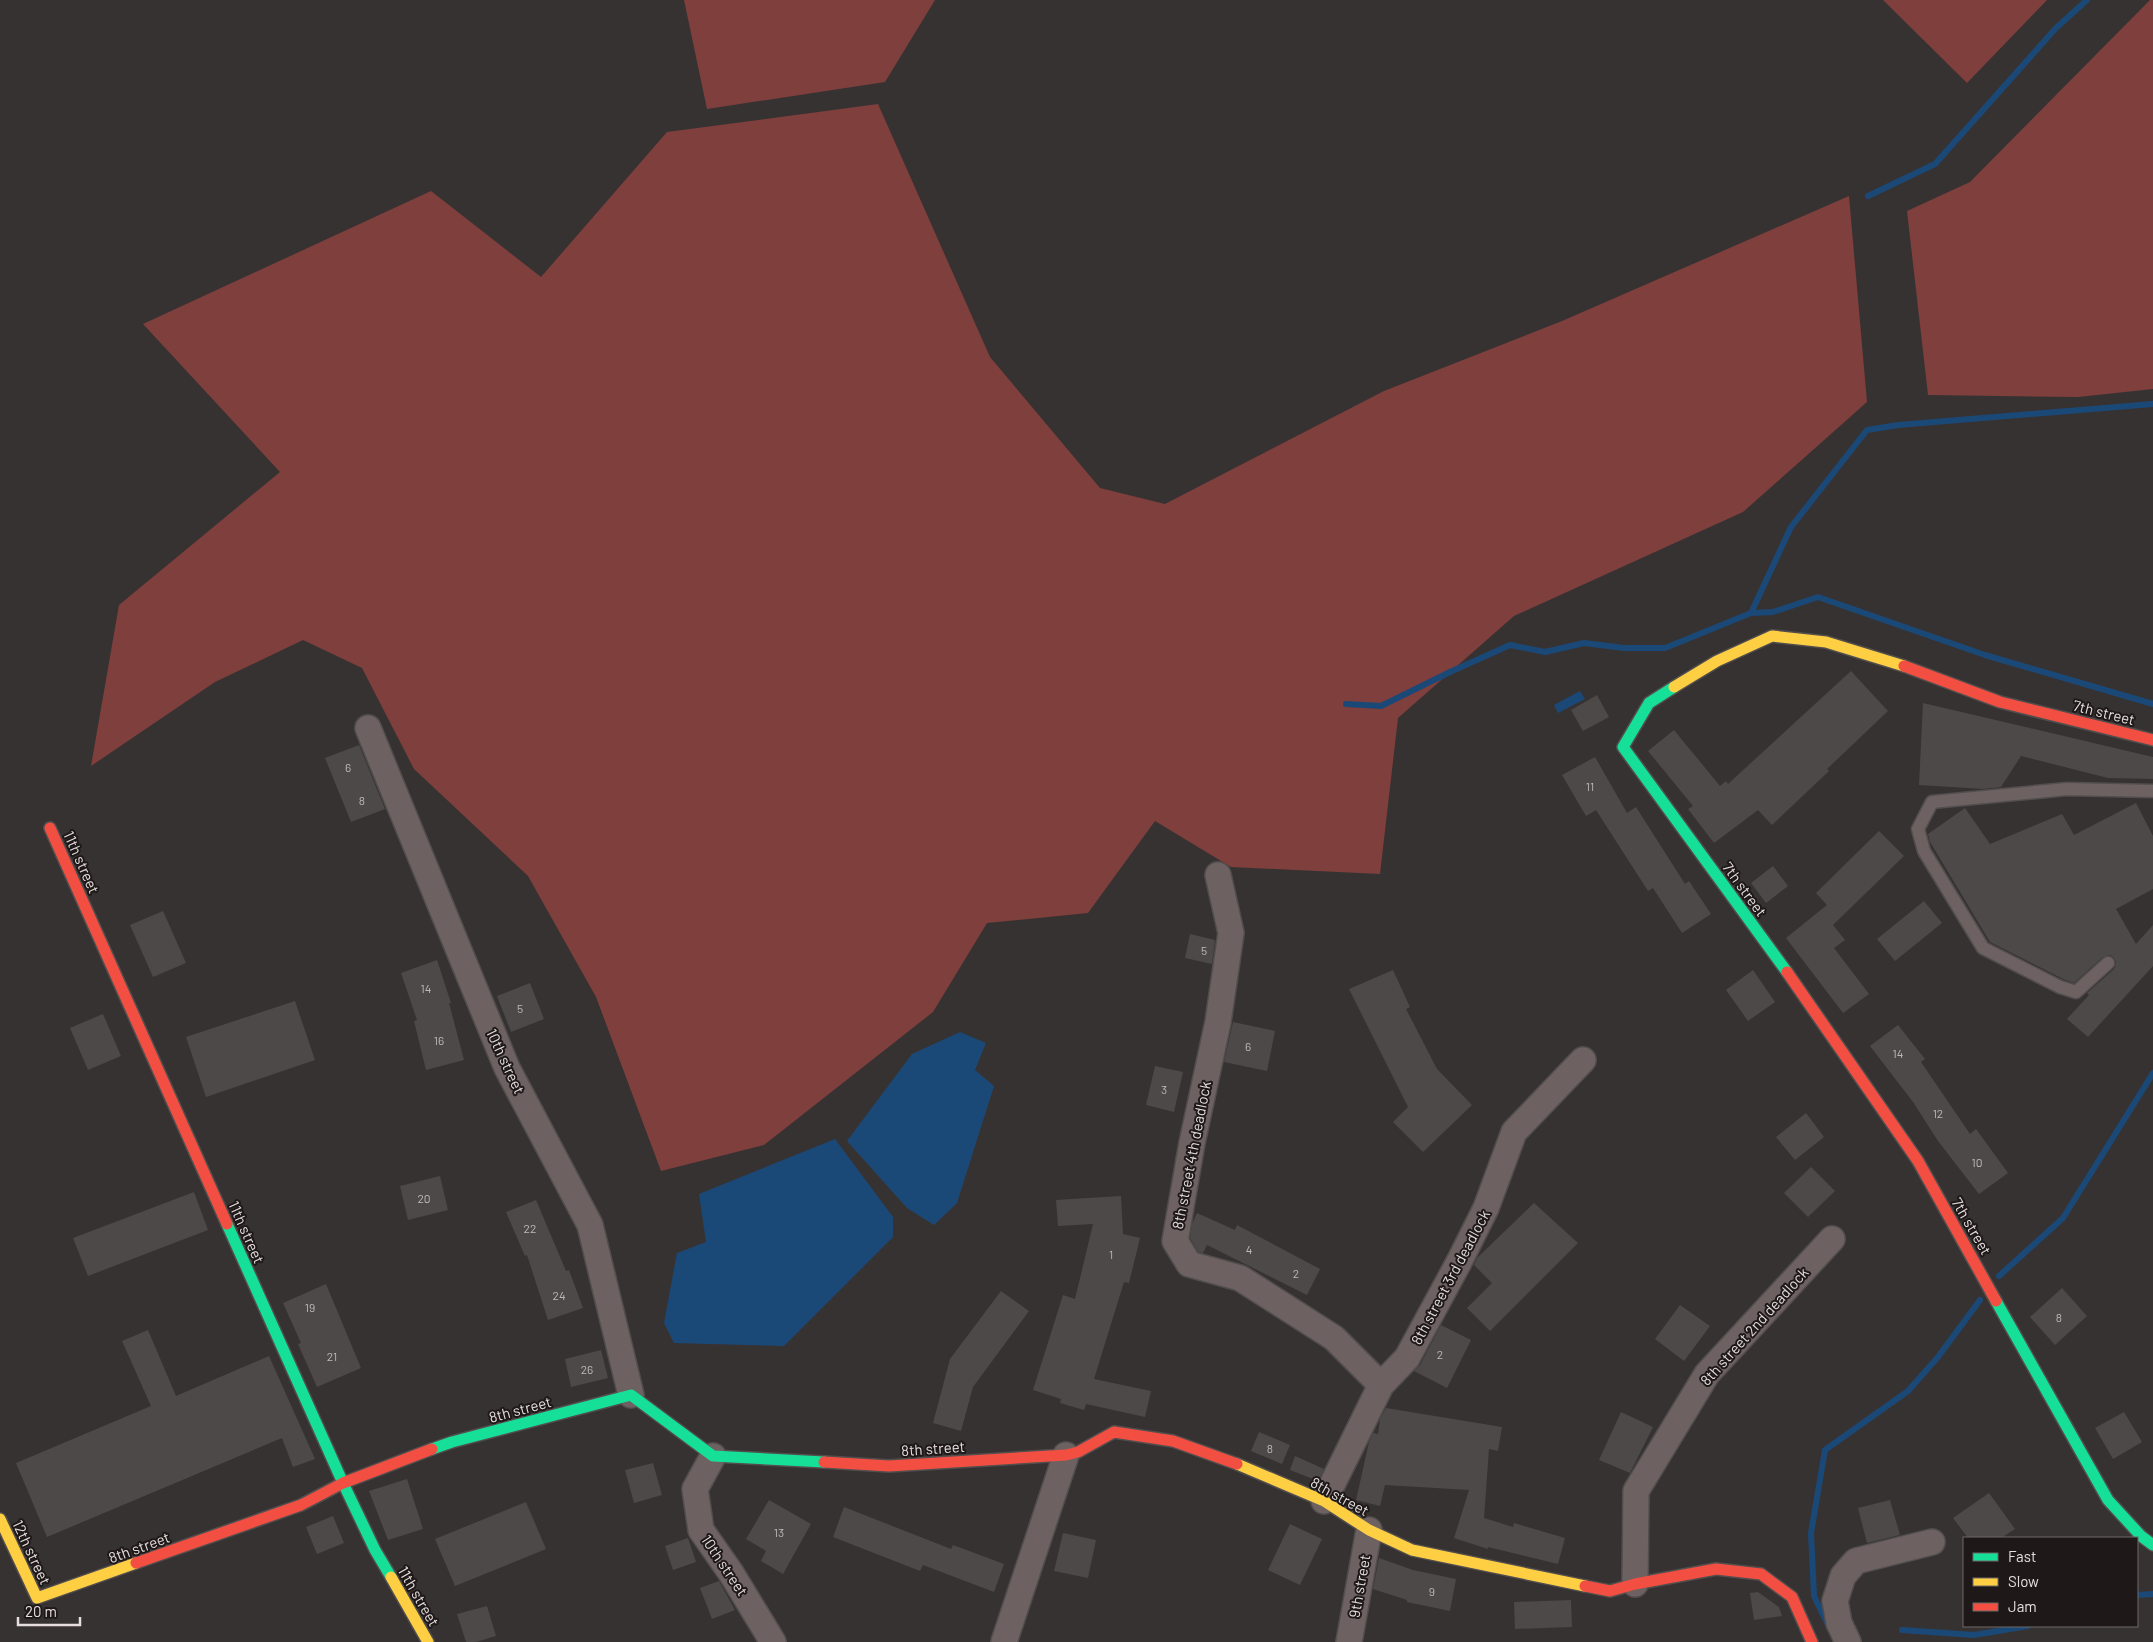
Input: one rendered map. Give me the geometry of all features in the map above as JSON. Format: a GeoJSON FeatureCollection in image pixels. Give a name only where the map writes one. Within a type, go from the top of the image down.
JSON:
{"type":"FeatureCollection","features":[{"type":"Feature","properties":{"kind":"street","name":"7th street"},"geometry":{"type":"LineString","coordinates":[[2153,740],[2000,702],[1916,670],[1826,642],[1772,636],[1717,661],[1649,703],[1623,747],[1796,984],[1918,1161],[2108,1500],[2141,1536],[2153,1545]]}},
{"type":"Feature","properties":{"kind":"street","name":"10th street"},"geometry":{"type":"LineString","coordinates":[[368,728],[507,1068],[590,1225],[631,1395]]}},
{"type":"Feature","properties":{"kind":"street","name":"11th street"},"geometry":{"type":"LineString","coordinates":[[50,828],[343,1483],[375,1550],[428,1642]]}},
{"type":"Feature","properties":{"kind":"street","name":"8th street 4th deadlock"},"geometry":{"type":"LineString","coordinates":[[1218,875],[1231,933],[1218,1022],[1192,1143],[1175,1241],[1189,1264],[1240,1278],[1334,1338],[1381,1385]]}},
{"type":"Feature","properties":{"kind":"street","name":"8th street 3rd deadlock"},"geometry":{"type":"LineString","coordinates":[[1324,1501],[1381,1385],[1407,1358],[1459,1262],[1486,1208],[1514,1132],[1583,1060]]}},
{"type":"Feature","properties":{"kind":"street","name":"8th street 2nd deadlock"},"geometry":{"type":"LineString","coordinates":[[1635,1584],[1636,1491],[1707,1374],[1832,1239]]}},
{"type":"Feature","properties":{"kind":"street"},"geometry":{"type":"LineString","coordinates":[[631,1395],[713,1456]]}},
{"type":"Feature","properties":{"kind":"street","name":"8th street"},"geometry":{"type":"LineString","coordinates":[[37,1598],[301,1505],[343,1483],[452,1442],[631,1395]]}},
{"type":"Feature","properties":{"kind":"street","name":"8th street"},"geometry":{"type":"LineString","coordinates":[[713,1456],[889,1466],[1066,1455],[1078,1452],[1114,1432],[1174,1441],[1234,1463],[1324,1501],[1368,1530],[1412,1550],[1577,1586],[1610,1591],[1635,1584],[1716,1569],[1762,1574],[1792,1597],[1812,1642]]}},
{"type":"Feature","properties":{"kind":"street"},"geometry":{"type":"LineString","coordinates":[[1004,1642],[1066,1455]]}},
{"type":"Feature","properties":{"kind":"street","name":"10th street"},"geometry":{"type":"LineString","coordinates":[[713,1456],[695,1489],[701,1530],[731,1573],[773,1642]]}},
{"type":"Feature","properties":{"kind":"street","name":"12th street"},"geometry":{"type":"LineString","coordinates":[[0,1519],[37,1598]]}},
{"type":"Feature","properties":{"kind":"street","name":"9th street"},"geometry":{"type":"LineString","coordinates":[[1349,1642],[1368,1530]]}},
{"type":"Feature","properties":{"kind":"street"},"geometry":{"type":"LineString","coordinates":[[1848,1642],[1839,1623],[1835,1601],[1843,1576],[1856,1561],[1932,1542]]}},
{"type":"Feature","properties":{"kind":"lane"},"geometry":{"type":"LineString","coordinates":[[2108,963],[2076,992],[2060,987],[1983,948],[1924,851],[1918,829],[1932,802],[2067,789],[2153,791]]}},
{"type":"Feature","properties":{"kind":"shaded area"},"geometry":{"type":"Polygon","coordinates":[[[684,0],[935,0],[885,82],[707,109],[684,0]]]}},
{"type":"Feature","properties":{"kind":"shaded area"},"geometry":{"type":"Polygon","coordinates":[[[1883,0],[2047,0],[1967,83],[1883,0]]]}},
{"type":"Feature","properties":{"kind":"shaded area"},"geometry":{"type":"Polygon","coordinates":[[[2150,0],[2153,0],[2153,389],[2078,397],[1928,395],[1907,211],[1970,182],[2150,0]]]}},
{"type":"Feature","properties":{"kind":"shaded area"},"geometry":{"type":"Polygon","coordinates":[[[878,104],[990,357],[1100,488],[1165,504],[1384,391],[1562,321],[1849,196],[1867,402],[1743,512],[1514,616],[1398,718],[1380,874],[1231,867],[1155,821],[1088,913],[987,923],[933,1012],[764,1145],[661,1171],[596,997],[528,876],[414,769],[362,668],[303,640],[215,682],[91,766],[119,605],[280,472],[143,324],[431,191],[541,277],[667,132],[878,104]]]}},
{"type":"Feature","properties":{"kind":"water"},"geometry":{"type":"Polygon","coordinates":[[[1580,691],[1585,699],[1558,713],[1554,705],[1580,691]]]}},
{"type":"Feature","properties":{"kind":"water"},"geometry":{"type":"Polygon","coordinates":[[[960,1032],[986,1043],[975,1070],[994,1086],[957,1203],[934,1225],[907,1208],[847,1141],[912,1054],[960,1032]]]}},
{"type":"Feature","properties":{"kind":"water"},"geometry":{"type":"Polygon","coordinates":[[[835,1139],[893,1217],[893,1237],[784,1346],[674,1343],[664,1323],[677,1253],[706,1242],[699,1194],[835,1139]]]}},
{"type":"Feature","properties":{"kind":"building"},"geometry":{"type":"Polygon","coordinates":[[[1851,671],[1888,711],[1772,825],[1758,810],[1714,843],[1688,809],[1693,806],[1648,751],[1674,730],[1720,786],[1726,781],[1728,784],[1851,671]]]}},
{"type":"Feature","properties":{"kind":"building"},"geometry":{"type":"Polygon","coordinates":[[[1597,695],[1609,717],[1583,731],[1571,710],[1597,695]]]}},
{"type":"Feature","properties":{"kind":"building"},"geometry":{"type":"Polygon","coordinates":[[[1923,703],[2153,757],[2153,779],[2108,778],[2021,756],[2001,787],[1983,789],[1919,785],[1923,703]]]}},
{"type":"Feature","properties":{"kind":"building"},"geometry":{"type":"Polygon","coordinates":[[[359,745],[385,809],[351,822],[325,758],[359,745]]]}},
{"type":"Feature","properties":{"kind":"building"},"geometry":{"type":"Polygon","coordinates":[[[1595,757],[1627,813],[1636,807],[1685,884],[1689,881],[1711,914],[1682,933],[1653,888],[1648,891],[1596,810],[1586,816],[1562,775],[1595,757]]]}},
{"type":"Feature","properties":{"kind":"building"},"geometry":{"type":"Polygon","coordinates":[[[2136,803],[2153,836],[2153,889],[2116,909],[2136,944],[2153,925],[2153,966],[2088,1037],[2067,1019],[2089,995],[2087,993],[2114,969],[2116,962],[2114,958],[2110,955],[2103,957],[2074,983],[1990,942],[1930,842],[1928,834],[1965,808],[1990,844],[2062,814],[2074,835],[2136,803]]]}},
{"type":"Feature","properties":{"kind":"building"},"geometry":{"type":"Polygon","coordinates":[[[1879,831],[1904,856],[1833,925],[1845,940],[1834,948],[1869,994],[1843,1013],[1786,938],[1827,905],[1816,893],[1879,831]]]}},
{"type":"Feature","properties":{"kind":"building"},"geometry":{"type":"Polygon","coordinates":[[[1773,866],[1788,886],[1766,903],[1751,883],[1773,866]]]}},
{"type":"Feature","properties":{"kind":"building"},"geometry":{"type":"Polygon","coordinates":[[[1924,901],[1942,923],[1895,961],[1877,939],[1924,901]]]}},
{"type":"Feature","properties":{"kind":"building"},"geometry":{"type":"Polygon","coordinates":[[[163,911],[186,963],[153,977],[130,925],[163,911]]]}},
{"type":"Feature","properties":{"kind":"building"},"geometry":{"type":"Polygon","coordinates":[[[1190,934],[1215,940],[1212,964],[1185,958],[1190,934]]]}},
{"type":"Feature","properties":{"kind":"building"},"geometry":{"type":"Polygon","coordinates":[[[437,960],[451,1003],[449,1003],[464,1060],[426,1070],[414,1021],[417,1020],[401,973],[437,960]]]}},
{"type":"Feature","properties":{"kind":"building"},"geometry":{"type":"Polygon","coordinates":[[[1393,970],[1410,1007],[1406,1009],[1437,1069],[1472,1105],[1423,1152],[1393,1122],[1408,1107],[1349,989],[1393,970]]]}},
{"type":"Feature","properties":{"kind":"building"},"geometry":{"type":"Polygon","coordinates":[[[1753,970],[1775,1002],[1748,1021],[1726,990],[1753,970]]]}},
{"type":"Feature","properties":{"kind":"building"},"geometry":{"type":"Polygon","coordinates":[[[530,983],[544,1019],[511,1032],[497,996],[530,983]]]}},
{"type":"Feature","properties":{"kind":"building"},"geometry":{"type":"Polygon","coordinates":[[[295,1001],[315,1060],[206,1097],[186,1037],[295,1001]]]}},
{"type":"Feature","properties":{"kind":"building"},"geometry":{"type":"Polygon","coordinates":[[[103,1014],[121,1056],[88,1070],[70,1028],[103,1014]]]}},
{"type":"Feature","properties":{"kind":"building"},"geometry":{"type":"Polygon","coordinates":[[[1233,1022],[1275,1031],[1267,1071],[1224,1062],[1233,1022]]]}},
{"type":"Feature","properties":{"kind":"building"},"geometry":{"type":"Polygon","coordinates":[[[1898,1025],[1925,1059],[1921,1062],[1970,1134],[1976,1129],[2008,1173],[1979,1194],[1938,1141],[1913,1102],[1870,1046],[1898,1025]]]}},
{"type":"Feature","properties":{"kind":"building"},"geometry":{"type":"Polygon","coordinates":[[[1155,1066],[1183,1072],[1174,1112],[1146,1105],[1155,1066]]]}},
{"type":"Feature","properties":{"kind":"building"},"geometry":{"type":"Polygon","coordinates":[[[1806,1113],[1824,1137],[1795,1160],[1776,1137],[1806,1113]]]}},
{"type":"Feature","properties":{"kind":"building"},"geometry":{"type":"Polygon","coordinates":[[[1811,1167],[1835,1191],[1808,1217],[1784,1193],[1811,1167]]]}},
{"type":"Feature","properties":{"kind":"building"},"geometry":{"type":"Polygon","coordinates":[[[440,1176],[448,1210],[408,1220],[400,1186],[440,1176]]]}},
{"type":"Feature","properties":{"kind":"building"},"geometry":{"type":"Polygon","coordinates":[[[194,1192],[208,1230],[88,1276],[73,1238],[194,1192]]]}},
{"type":"Feature","properties":{"kind":"building"},"geometry":{"type":"Polygon","coordinates":[[[1121,1196],[1123,1234],[1140,1238],[1129,1283],[1124,1282],[1094,1379],[1151,1391],[1145,1417],[1086,1404],[1084,1410],[1060,1403],[1061,1399],[1033,1390],[1063,1295],[1075,1299],[1093,1224],[1058,1226],[1056,1200],[1121,1196]]]}},
{"type":"Feature","properties":{"kind":"building"},"geometry":{"type":"Polygon","coordinates":[[[536,1200],[566,1271],[569,1270],[583,1308],[548,1320],[527,1255],[525,1256],[506,1212],[536,1200]]]}},
{"type":"Feature","properties":{"kind":"building"},"geometry":{"type":"Polygon","coordinates":[[[1534,1203],[1578,1243],[1490,1331],[1467,1308],[1492,1283],[1474,1265],[1477,1258],[1534,1203]]]}},
{"type":"Feature","properties":{"kind":"building"},"geometry":{"type":"Polygon","coordinates":[[[1197,1213],[1235,1230],[1237,1225],[1320,1269],[1307,1295],[1207,1245],[1203,1253],[1198,1252],[1190,1238],[1192,1224],[1197,1213]]]}},
{"type":"Feature","properties":{"kind":"building"},"geometry":{"type":"Polygon","coordinates":[[[326,1284],[361,1368],[317,1387],[298,1344],[301,1343],[283,1303],[326,1284]]]}},
{"type":"Feature","properties":{"kind":"building"},"geometry":{"type":"Polygon","coordinates":[[[2062,1288],[2087,1316],[2055,1345],[2030,1317],[2062,1288]]]}},
{"type":"Feature","properties":{"kind":"building"},"geometry":{"type":"Polygon","coordinates":[[[1001,1291],[1029,1311],[973,1387],[961,1431],[933,1423],[950,1359],[1001,1291]]]}},
{"type":"Feature","properties":{"kind":"building"},"geometry":{"type":"Polygon","coordinates":[[[1680,1305],[1710,1326],[1684,1361],[1655,1339],[1680,1305]]]}},
{"type":"Feature","properties":{"kind":"building"},"geometry":{"type":"Polygon","coordinates":[[[1441,1325],[1471,1340],[1447,1388],[1414,1371],[1420,1365],[1441,1325]]]}},
{"type":"Feature","properties":{"kind":"building"},"geometry":{"type":"Polygon","coordinates":[[[148,1330],[176,1396],[269,1356],[315,1459],[293,1467],[282,1438],[47,1537],[16,1463],[151,1406],[122,1341],[148,1330]]]}},
{"type":"Feature","properties":{"kind":"building"},"geometry":{"type":"Polygon","coordinates":[[[601,1350],[608,1378],[571,1387],[565,1359],[601,1350]]]}},
{"type":"Feature","properties":{"kind":"building"},"geometry":{"type":"Polygon","coordinates":[[[1386,1408],[1502,1427],[1498,1451],[1489,1449],[1484,1518],[1513,1527],[1514,1523],[1565,1538],[1558,1564],[1488,1547],[1488,1549],[1454,1538],[1469,1490],[1385,1485],[1380,1506],[1356,1500],[1369,1442],[1373,1433],[1378,1434],[1380,1419],[1386,1408]]]}},
{"type":"Feature","properties":{"kind":"building"},"geometry":{"type":"Polygon","coordinates":[[[1621,1412],[1653,1427],[1630,1473],[1599,1460],[1621,1412]]]}},
{"type":"Feature","properties":{"kind":"building"},"geometry":{"type":"Polygon","coordinates":[[[2124,1412],[2142,1442],[2113,1459],[2095,1428],[2124,1412]]]}},
{"type":"Feature","properties":{"kind":"building"},"geometry":{"type":"Polygon","coordinates":[[[1259,1432],[1290,1445],[1282,1464],[1251,1451],[1259,1432]]]}},
{"type":"Feature","properties":{"kind":"building"},"geometry":{"type":"Polygon","coordinates":[[[1295,1456],[1324,1469],[1318,1481],[1290,1470],[1295,1456]]]}},
{"type":"Feature","properties":{"kind":"building"},"geometry":{"type":"Polygon","coordinates":[[[653,1463],[662,1495],[634,1503],[625,1470],[653,1463]]]}},
{"type":"Feature","properties":{"kind":"building"},"geometry":{"type":"Polygon","coordinates":[[[407,1479],[423,1529],[388,1540],[369,1491],[407,1479]]]}},
{"type":"Feature","properties":{"kind":"building"},"geometry":{"type":"Polygon","coordinates":[[[1989,1493],[2015,1529],[2003,1537],[1967,1537],[1953,1518],[1989,1493]]]}},
{"type":"Feature","properties":{"kind":"building"},"geometry":{"type":"Polygon","coordinates":[[[769,1500],[811,1524],[783,1574],[761,1561],[766,1551],[746,1539],[769,1500]]]}},
{"type":"Feature","properties":{"kind":"building"},"geometry":{"type":"Polygon","coordinates":[[[1890,1500],[1900,1535],[1867,1543],[1858,1508],[1890,1500]]]}},
{"type":"Feature","properties":{"kind":"building"},"geometry":{"type":"Polygon","coordinates":[[[526,1502],[546,1549],[455,1586],[435,1539],[526,1502]]]}},
{"type":"Feature","properties":{"kind":"building"},"geometry":{"type":"Polygon","coordinates":[[[844,1507],[951,1549],[953,1545],[1004,1564],[994,1592],[923,1565],[920,1571],[833,1537],[844,1507]]]}},
{"type":"Feature","properties":{"kind":"building"},"geometry":{"type":"Polygon","coordinates":[[[333,1516],[344,1543],[317,1554],[306,1527],[333,1516]]]}},
{"type":"Feature","properties":{"kind":"building"},"geometry":{"type":"Polygon","coordinates":[[[1290,1524],[1322,1539],[1300,1585],[1268,1570],[1290,1524]]]}},
{"type":"Feature","properties":{"kind":"building"},"geometry":{"type":"Polygon","coordinates":[[[1063,1533],[1096,1540],[1088,1578],[1054,1571],[1063,1533]]]}},
{"type":"Feature","properties":{"kind":"building"},"geometry":{"type":"Polygon","coordinates":[[[688,1538],[696,1562],[673,1570],[665,1546],[688,1538]]]}},
{"type":"Feature","properties":{"kind":"building"},"geometry":{"type":"Polygon","coordinates":[[[1379,1558],[1413,1570],[1456,1579],[1450,1611],[1407,1602],[1407,1600],[1373,1589],[1379,1558]]]}},
{"type":"Feature","properties":{"kind":"building"},"geometry":{"type":"Polygon","coordinates":[[[719,1581],[735,1610],[712,1619],[700,1588],[719,1581]]]}},
{"type":"Feature","properties":{"kind":"building"},"geometry":{"type":"Polygon","coordinates":[[[1758,1592],[1779,1607],[1782,1616],[1754,1620],[1750,1593],[1758,1592]]]}},
{"type":"Feature","properties":{"kind":"building"},"geometry":{"type":"Polygon","coordinates":[[[1571,1600],[1572,1627],[1515,1629],[1514,1602],[1571,1600]]]}},
{"type":"Feature","properties":{"kind":"building"},"geometry":{"type":"Polygon","coordinates":[[[487,1606],[496,1636],[476,1642],[466,1642],[457,1614],[487,1606]]]}},
{"type":"Feature","properties":{"kind":"waterway"},"geometry":{"type":"LineString","coordinates":[[1868,196],[1935,164],[2056,28],[2087,0]]}},
{"type":"Feature","properties":{"kind":"waterway"},"geometry":{"type":"LineString","coordinates":[[1751,613],[1791,527],[1867,430],[1898,425],[2153,404]]}},
{"type":"Feature","properties":{"kind":"waterway"},"geometry":{"type":"LineString","coordinates":[[1346,704],[1381,706],[1510,645],[1545,652],[1584,643],[1624,648],[1665,648],[1751,613],[1773,612],[1818,597],[1985,655],[2153,704]]}},
{"type":"Feature","properties":{"kind":"waterway"},"geometry":{"type":"LineString","coordinates":[[1999,1276],[2063,1218],[2153,1073]]}},
{"type":"Feature","properties":{"kind":"waterway"},"geometry":{"type":"LineString","coordinates":[[1829,1627],[1814,1596],[1811,1533],[1825,1450],[1908,1391],[1938,1357],[1980,1300]]}},
{"type":"Feature","properties":{"kind":"waterway"},"geometry":{"type":"LineString","coordinates":[[2138,1595],[2153,1594]]}},
{"type":"Feature","properties":{"kind":"waterway"},"geometry":{"type":"LineString","coordinates":[[1902,1630],[1974,1635],[2022,1627]]}},
{"type":"Feature","properties":{"kind":"traffic: fast"},"geometry":{"type":"LineString","coordinates":[[1674,687],[1649,703],[1623,747],[1787,972]]}},
{"type":"Feature","properties":{"kind":"traffic: fast"},"geometry":{"type":"LineString","coordinates":[[227,1224],[343,1483],[375,1550],[391,1577]]}},
{"type":"Feature","properties":{"kind":"traffic: fast"},"geometry":{"type":"LineString","coordinates":[[1996,1301],[2108,1500],[2141,1536],[2153,1545]]}},
{"type":"Feature","properties":{"kind":"traffic: fast"},"geometry":{"type":"LineString","coordinates":[[432,1449],[452,1442],[631,1395],[713,1456],[824,1462]]}},
{"type":"Feature","properties":{"kind":"traffic: slow"},"geometry":{"type":"LineString","coordinates":[[1674,687],[1717,661],[1772,636],[1826,642],[1904,666]]}},
{"type":"Feature","properties":{"kind":"traffic: slow"},"geometry":{"type":"LineString","coordinates":[[1237,1464],[1324,1501],[1369,1530],[1412,1550],[1585,1586]]}},
{"type":"Feature","properties":{"kind":"traffic: slow"},"geometry":{"type":"LineString","coordinates":[[0,1519],[37,1598],[136,1563]]}},
{"type":"Feature","properties":{"kind":"traffic: slow"},"geometry":{"type":"LineString","coordinates":[[391,1577],[428,1642]]}},
{"type":"Feature","properties":{"kind":"traffic: jam"},"geometry":{"type":"LineString","coordinates":[[1904,666],[2000,702],[2153,740]]}},
{"type":"Feature","properties":{"kind":"traffic: jam"},"geometry":{"type":"LineString","coordinates":[[50,828],[227,1224]]}},
{"type":"Feature","properties":{"kind":"traffic: jam"},"geometry":{"type":"LineString","coordinates":[[1787,972],[1918,1161],[1996,1301]]}},
{"type":"Feature","properties":{"kind":"traffic: jam"},"geometry":{"type":"LineString","coordinates":[[824,1462],[889,1466],[1066,1455],[1078,1452],[1114,1432],[1173,1441],[1237,1464]]}},
{"type":"Feature","properties":{"kind":"traffic: jam"},"geometry":{"type":"LineString","coordinates":[[136,1563],[301,1505],[343,1483],[432,1449]]}},
{"type":"Feature","properties":{"kind":"traffic: jam"},"geometry":{"type":"LineString","coordinates":[[1585,1586],[1610,1591],[1635,1584],[1716,1569],[1761,1574],[1792,1597],[1812,1642]]}}]}
